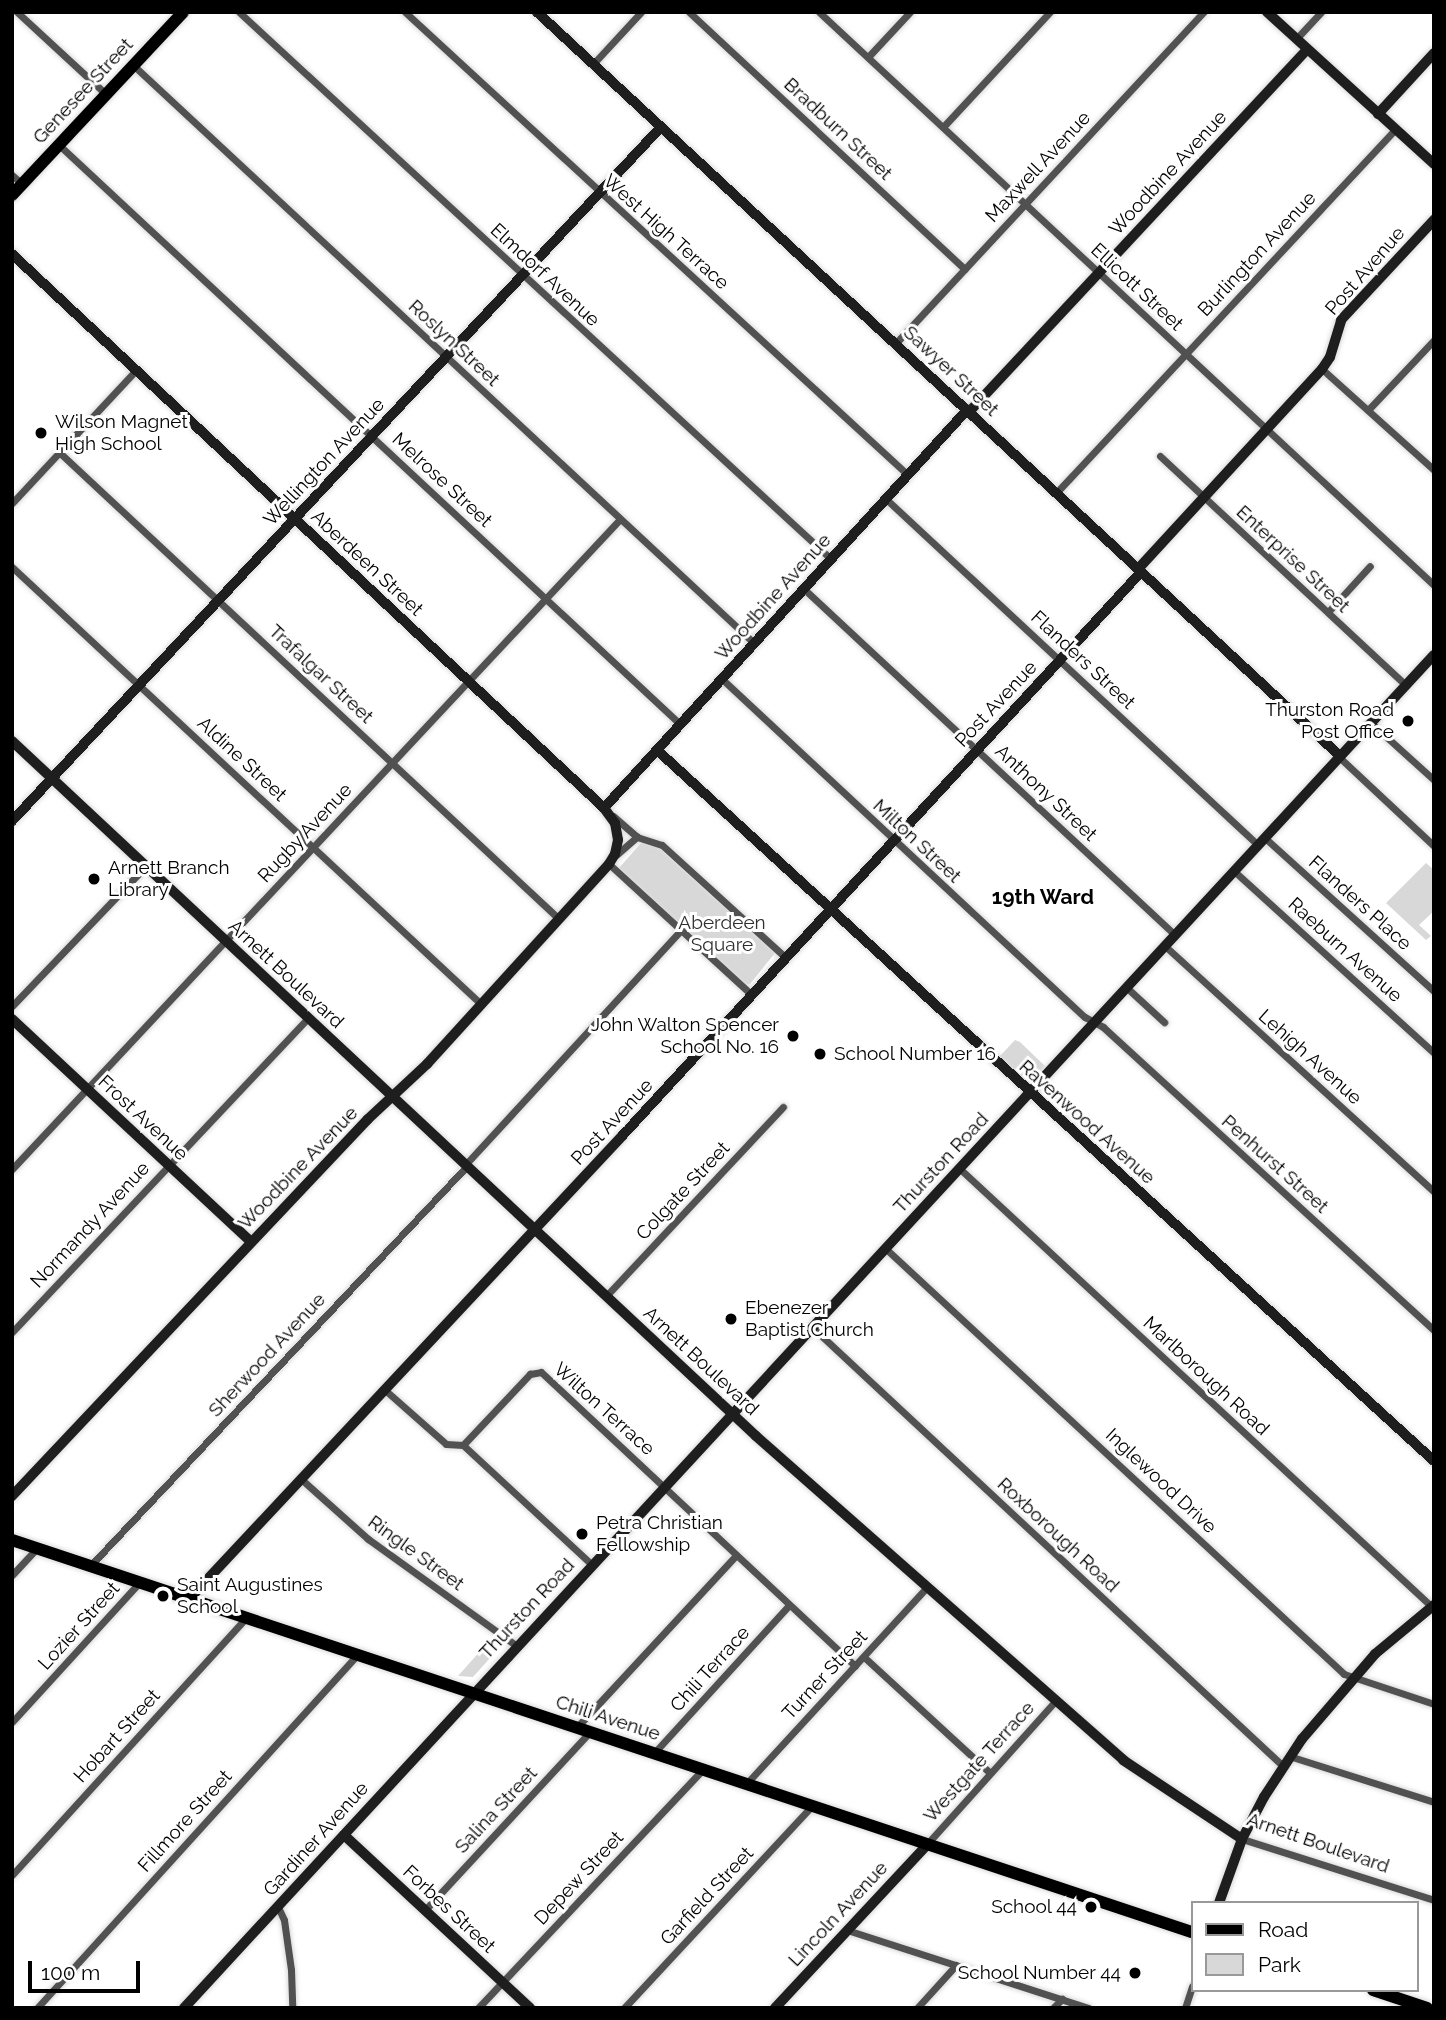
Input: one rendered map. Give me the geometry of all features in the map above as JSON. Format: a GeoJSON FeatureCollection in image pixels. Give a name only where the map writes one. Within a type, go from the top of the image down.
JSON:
{"type":"FeatureCollection","features":[{"type":"Feature","properties":{"kind":"main road","name":"Genesee Street"},"geometry":{"type":"LineString","coordinates":[[12,195],[183,12]]}},
{"type":"Feature","properties":{"kind":"main road","name":"Chili Avenue"},"geometry":{"type":"LineString","coordinates":[[12,1540],[1190,1931]]}},
{"type":"Feature","properties":{"kind":"main road"},"geometry":{"type":"LineString","coordinates":[[1378,1992],[1427,2008]]}},
{"type":"Feature","properties":{"kind":"street","name":"Elmdorf Avenue"},"geometry":{"type":"LineString","coordinates":[[239,12],[831,559]]}},
{"type":"Feature","properties":{"kind":"street","name":"West High Terrace"},"geometry":{"type":"LineString","coordinates":[[405,12],[908,475]]}},
{"type":"Feature","properties":{"kind":"street","name":"Sawyer Street"},"geometry":{"type":"LineString","coordinates":[[537,12],[1340,757]]}},
{"type":"Feature","properties":{"kind":"street"},"geometry":{"type":"LineString","coordinates":[[593,64],[641,12]]}},
{"type":"Feature","properties":{"kind":"street","name":"Bradburn Street"},"geometry":{"type":"LineString","coordinates":[[689,12],[965,269]]}},
{"type":"Feature","properties":{"kind":"street","name":"Ellicott Street"},"geometry":{"type":"LineString","coordinates":[[819,12],[1434,585]]}},
{"type":"Feature","properties":{"kind":"street"},"geometry":{"type":"LineString","coordinates":[[868,57],[910,12]]}},
{"type":"Feature","properties":{"kind":"street"},"geometry":{"type":"LineString","coordinates":[[943,127],[1050,12]]}},
{"type":"Feature","properties":{"kind":"street","name":"Maxwell Avenue"},"geometry":{"type":"LineString","coordinates":[[895,344],[1204,12]]}},
{"type":"Feature","properties":{"kind":"street"},"geometry":{"type":"LineString","coordinates":[[1267,12],[1434,164]]}},
{"type":"Feature","properties":{"kind":"street"},"geometry":{"type":"LineString","coordinates":[[1296,39],[1321,12]]}},
{"type":"Feature","properties":{"kind":"street"},"geometry":{"type":"LineString","coordinates":[[14,13],[106,94]]}},
{"type":"Feature","properties":{"kind":"street","name":"Woodbine Avenue"},"geometry":{"type":"LineString","coordinates":[[606,809],[680,724],[908,475],[1307,49]]}},
{"type":"Feature","properties":{"kind":"street"},"geometry":{"type":"LineString","coordinates":[[1378,114],[1434,53]]}},
{"type":"Feature","properties":{"kind":"street","name":"Roslyn Street"},"geometry":{"type":"LineString","coordinates":[[133,65],[754,643]]}},
{"type":"Feature","properties":{"kind":"street","name":"Wellington Avenue"},"geometry":{"type":"LineString","coordinates":[[12,821],[661,127]]}},
{"type":"Feature","properties":{"kind":"street","name":"Burlington Avenue"},"geometry":{"type":"LineString","coordinates":[[1056,493],[1395,129]]}},
{"type":"Feature","properties":{"kind":"street","name":"Melrose Street"},"geometry":{"type":"LineString","coordinates":[[59,145],[680,724]]}},
{"type":"Feature","properties":{"kind":"street"},"geometry":{"type":"LineString","coordinates":[[12,175],[22,184]]}},
{"type":"Feature","properties":{"kind":"street","name":"Post Avenue"},"geometry":{"type":"LineString","coordinates":[[189,1599],[535,1230],[1060,660],[1202,497],[1322,369],[1330,357],[1340,320],[1434,220]]}},
{"type":"Feature","properties":{"kind":"street","name":"Aberdeen Street"},"geometry":{"type":"LineString","coordinates":[[12,254],[606,809],[637,837],[651,839],[662,845],[786,958]]}},
{"type":"Feature","properties":{"kind":"street"},"geometry":{"type":"LineString","coordinates":[[1368,410],[1432,345]]}},
{"type":"Feature","properties":{"kind":"street"},"geometry":{"type":"LineString","coordinates":[[1322,369],[1434,470]]}},
{"type":"Feature","properties":{"kind":"street"},"geometry":{"type":"LineString","coordinates":[[12,503],[135,371]]}},
{"type":"Feature","properties":{"kind":"street","name":"Trafalgar Street"},"geometry":{"type":"LineString","coordinates":[[60,453],[559,919]]}},
{"type":"Feature","properties":{"kind":"street","name":"Enterprise Street"},"geometry":{"type":"LineString","coordinates":[[1160,456],[1406,685]]}},
{"type":"Feature","properties":{"kind":"street","name":"Flanders Street"},"geometry":{"type":"LineString","coordinates":[[886,499],[1262,841]]}},
{"type":"Feature","properties":{"kind":"street","name":"Rugby Avenue"},"geometry":{"type":"LineString","coordinates":[[12,1169],[620,519]]}},
{"type":"Feature","properties":{"kind":"street"},"geometry":{"type":"LineString","coordinates":[[1328,612],[1370,566]]}},
{"type":"Feature","properties":{"kind":"street","name":"Aldine Street"},"geometry":{"type":"LineString","coordinates":[[12,567],[481,1004]]}},
{"type":"Feature","properties":{"kind":"street","name":"Anthony Street"},"geometry":{"type":"LineString","coordinates":[[804,589],[1175,935]]}},
{"type":"Feature","properties":{"kind":"street","name":"Thurston Road"},"geometry":{"type":"LineString","coordinates":[[472,1693],[1433,657]]}},
{"type":"Feature","properties":{"kind":"street","name":"Milton Street"},"geometry":{"type":"LineString","coordinates":[[722,679],[893,840],[1094,1023]]}},
{"type":"Feature","properties":{"kind":"street"},"geometry":{"type":"LineString","coordinates":[[1371,723],[1434,779]]}},
{"type":"Feature","properties":{"kind":"street","name":"Arnett Boulevard"},"geometry":{"type":"LineString","coordinates":[[12,741],[731,1413],[1142,1774],[1242,1839],[1434,1900]]}},
{"type":"Feature","properties":{"kind":"street","name":"Ravenwood Avenue"},"geometry":{"type":"LineString","coordinates":[[657,750],[1434,1461]]}},
{"type":"Feature","properties":{"kind":"street"},"geometry":{"type":"LineString","coordinates":[[1340,757],[1434,846]]}},
{"type":"Feature","properties":{"kind":"street"},"geometry":{"type":"LineString","coordinates":[[606,809],[615,823],[618,836],[610,862]]}},
{"type":"Feature","properties":{"kind":"street"},"geometry":{"type":"LineString","coordinates":[[610,862],[637,837]]}},
{"type":"Feature","properties":{"kind":"street","name":"Flanders Place"},"geometry":{"type":"LineString","coordinates":[[1262,841],[1434,991]]}},
{"type":"Feature","properties":{"kind":"street"},"geometry":{"type":"LineString","coordinates":[[610,862],[752,995]]}},
{"type":"Feature","properties":{"kind":"street","name":"Woodbine Avenue"},"geometry":{"type":"LineString","coordinates":[[12,1496],[251,1242],[481,1004],[610,862]]}},
{"type":"Feature","properties":{"kind":"street"},"geometry":{"type":"LineString","coordinates":[[12,1006],[146,866]]}},
{"type":"Feature","properties":{"kind":"street","name":"Raeburn Avenue"},"geometry":{"type":"LineString","coordinates":[[1234,871],[1434,1053]]}},
{"type":"Feature","properties":{"kind":"street","name":"Sherwood Avenue"},"geometry":{"type":"LineString","coordinates":[[90,1566],[466,1166],[681,930]]}},
{"type":"Feature","properties":{"kind":"street","name":"Lehigh Avenue"},"geometry":{"type":"LineString","coordinates":[[1165,946],[1434,1192]]}},
{"type":"Feature","properties":{"kind":"street"},"geometry":{"type":"LineString","coordinates":[[1126,987],[1164,1023]]}},
{"type":"Feature","properties":{"kind":"street","name":"Normandy Avenue"},"geometry":{"type":"LineString","coordinates":[[12,1332],[308,1018]]}},
{"type":"Feature","properties":{"kind":"street","name":"Frost Avenue"},"geometry":{"type":"LineString","coordinates":[[12,1019],[251,1242]]}},
{"type":"Feature","properties":{"kind":"street","name":"Penhurst Street"},"geometry":{"type":"LineString","coordinates":[[1094,1023],[1103,1027],[1434,1330]]}},
{"type":"Feature","properties":{"kind":"street","name":"Colgate Street"},"geometry":{"type":"LineString","coordinates":[[606,1296],[783,1107]]}},
{"type":"Feature","properties":{"kind":"street","name":"Marlborough Road"},"geometry":{"type":"LineString","coordinates":[[959,1168],[1433,1606]]}},
{"type":"Feature","properties":{"kind":"street","name":"Inglewood Drive"},"geometry":{"type":"LineString","coordinates":[[886,1248],[1352,1678],[1434,1704]]}},
{"type":"Feature","properties":{"kind":"street","name":"Roxborough Road"},"geometry":{"type":"LineString","coordinates":[[812,1327],[1286,1761],[1434,1802]]}},
{"type":"Feature","properties":{"kind":"street","name":"Wilton Terrace"},"geometry":{"type":"LineString","coordinates":[[463,1445],[530,1374],[538,1371],[664,1487]]}},
{"type":"Feature","properties":{"kind":"street"},"geometry":{"type":"LineString","coordinates":[[385,1390],[446,1444],[463,1445],[592,1565]]}},
{"type":"Feature","properties":{"kind":"street","name":"Ringle Street"},"geometry":{"type":"LineString","coordinates":[[301,1479],[368,1539],[517,1646]]}},
{"type":"Feature","properties":{"kind":"street"},"geometry":{"type":"LineString","coordinates":[[664,1487],[855,1666]]}},
{"type":"Feature","properties":{"kind":"street"},"geometry":{"type":"LineString","coordinates":[[12,1575],[37,1548]]}},
{"type":"Feature","properties":{"kind":"street","name":"Salina Street"},"geometry":{"type":"LineString","coordinates":[[425,1910],[736,1555]]}},
{"type":"Feature","properties":{"kind":"street","name":"Lozier Street"},"geometry":{"type":"LineString","coordinates":[[12,1722],[140,1582]]}},
{"type":"Feature","properties":{"kind":"street","name":"Turner Street"},"geometry":{"type":"LineString","coordinates":[[746,1784],[928,1587]]}},
{"type":"Feature","properties":{"kind":"street","name":"Chili Terrace"},"geometry":{"type":"LineString","coordinates":[[654,1754],[789,1605]]}},
{"type":"Feature","properties":{"kind":"street"},"geometry":{"type":"LineString","coordinates":[[1220,1901],[1242,1839],[1286,1761],[1352,1678],[1394,1637],[1433,1606]]}},
{"type":"Feature","properties":{"kind":"street","name":"Hobart Street"},"geometry":{"type":"LineString","coordinates":[[12,1875],[246,1618]]}},
{"type":"Feature","properties":{"kind":"street","name":"Fillmore Street"},"geometry":{"type":"LineString","coordinates":[[37,2008],[357,1655]]}},
{"type":"Feature","properties":{"kind":"street"},"geometry":{"type":"LineString","coordinates":[[864,1657],[989,1772]]}},
{"type":"Feature","properties":{"kind":"street","name":"Gardiner Avenue"},"geometry":{"type":"LineString","coordinates":[[184,2008],[472,1693]]}},
{"type":"Feature","properties":{"kind":"street","name":"Westgate Terrace"},"geometry":{"type":"LineString","coordinates":[[927,1844],[1056,1700]]}},
{"type":"Feature","properties":{"kind":"street","name":"Depew Street"},"geometry":{"type":"LineString","coordinates":[[478,2008],[702,1770]]}},
{"type":"Feature","properties":{"kind":"street","name":"Garfield Street"},"geometry":{"type":"LineString","coordinates":[[624,2008],[812,1806]]}},
{"type":"Feature","properties":{"kind":"street","name":"Forbes Street"},"geometry":{"type":"LineString","coordinates":[[344,1835],[530,2008]]}},
{"type":"Feature","properties":{"kind":"street","name":"Lincoln Avenue"},"geometry":{"type":"LineString","coordinates":[[775,2008],[927,1844]]}},
{"type":"Feature","properties":{"kind":"street"},"geometry":{"type":"LineString","coordinates":[[278,1907],[284,1920],[292,1977],[292,2008]]}},
{"type":"Feature","properties":{"kind":"street"},"geometry":{"type":"LineString","coordinates":[[847,1930],[1089,2008]]}},
{"type":"Feature","properties":{"kind":"street"},"geometry":{"type":"LineString","coordinates":[[917,2008],[956,1965]]}},
{"type":"Feature","properties":{"kind":"street"},"geometry":{"type":"LineString","coordinates":[[1054,2008],[1062,1999]]}},
{"type":"Feature","properties":{"kind":"green space","name":"Aberdeen Square"},"geometry":{"type":"Polygon","coordinates":[[[642,842],[659,848],[775,953],[750,984],[746,985],[619,868],[642,842]]]}},
{"type":"Feature","properties":{"kind":"green space"},"geometry":{"type":"Polygon","coordinates":[[[1426,863],[1434,870],[1434,911],[1419,925],[1431,936],[1426,940],[1386,903],[1426,863]]]}},
{"type":"Feature","properties":{"kind":"green space"},"geometry":{"type":"Polygon","coordinates":[[[1015,1040],[1045,1066],[1029,1084],[999,1057],[1015,1040]]]}},
{"type":"Feature","properties":{"kind":"green space"},"geometry":{"type":"Polygon","coordinates":[[[482,1649],[491,1657],[473,1677],[458,1676],[482,1649]]]}},
{"type":"Feature","properties":{"kind":"place","name":"Wilson Magnet High School"},"geometry":{"type":"Point","coordinates":[41,433]}},
{"type":"Feature","properties":{"kind":"place","name":"Thurston Road Post Office"},"geometry":{"type":"Point","coordinates":[1408,721]}},
{"type":"Feature","properties":{"kind":"place","name":"Arnett Branch Library"},"geometry":{"type":"Point","coordinates":[94,879]}},
{"type":"Feature","properties":{"kind":"place","name":"John Walton Spencer School No. 16"},"geometry":{"type":"Point","coordinates":[793,1036]}},
{"type":"Feature","properties":{"kind":"place","name":"School Number 16"},"geometry":{"type":"Point","coordinates":[820,1054]}},
{"type":"Feature","properties":{"kind":"place","name":"Ebenezer Baptist Church"},"geometry":{"type":"Point","coordinates":[731,1319]}},
{"type":"Feature","properties":{"kind":"place","name":"Petra Christian Fellowship"},"geometry":{"type":"Point","coordinates":[582,1534]}},
{"type":"Feature","properties":{"kind":"place","name":"Saint Augustines School"},"geometry":{"type":"Point","coordinates":[163,1596]}},
{"type":"Feature","properties":{"kind":"place","name":"School 44"},"geometry":{"type":"Point","coordinates":[1091,1907]}},
{"type":"Feature","properties":{"kind":"place","name":"School Number 44"},"geometry":{"type":"Point","coordinates":[1135,1973]}},
{"type":"Feature","properties":{"kind":"district","name":"19th Ward"},"geometry":{"type":"Point","coordinates":[1043,897]}}]}
